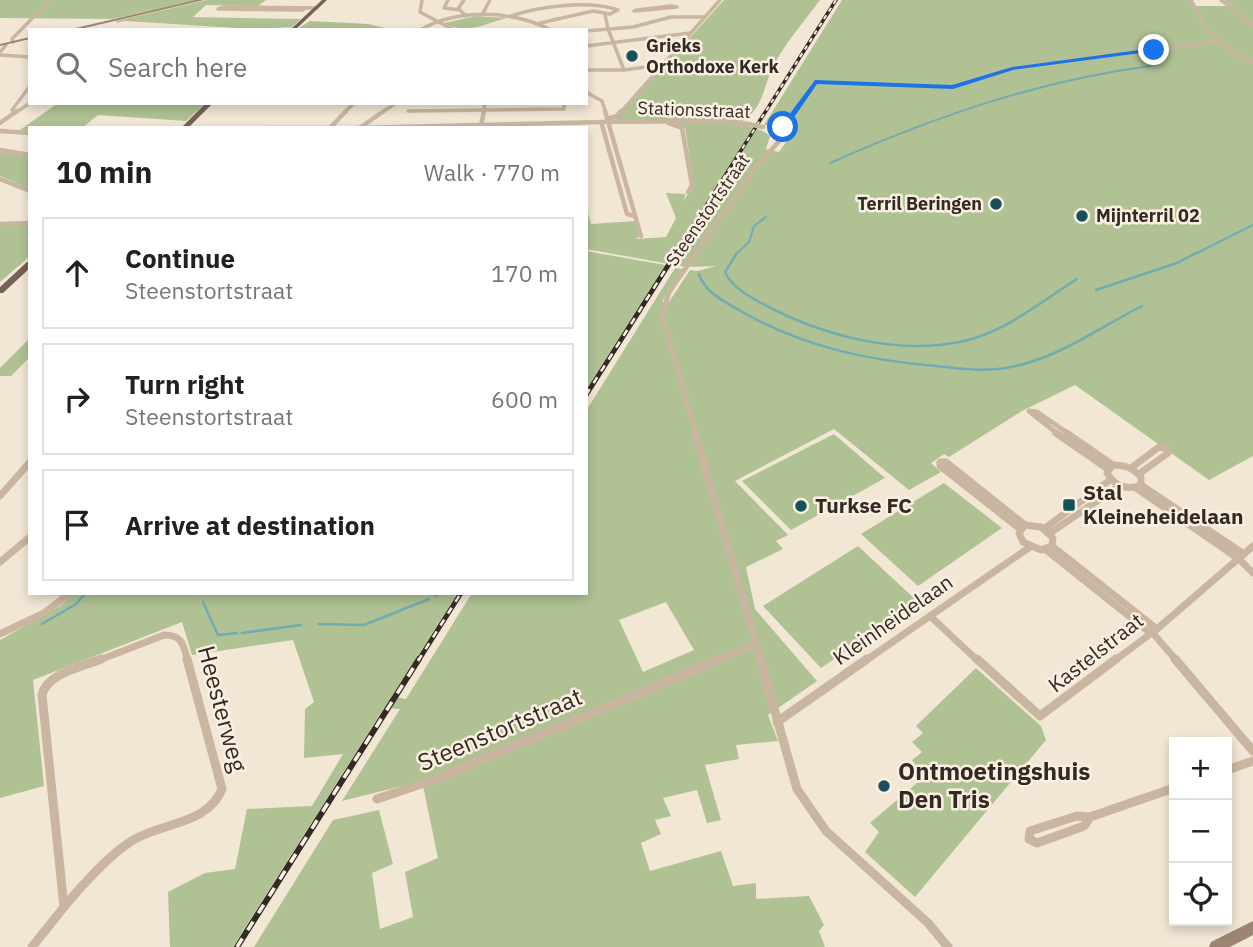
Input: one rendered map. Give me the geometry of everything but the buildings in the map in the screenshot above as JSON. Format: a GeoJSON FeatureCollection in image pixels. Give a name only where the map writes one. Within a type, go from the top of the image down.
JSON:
{"type":"FeatureCollection","features":[{"type":"Feature","properties":{"kind":"main road"},"geometry":{"type":"LineString","coordinates":[[294,28],[326,0]]}},
{"type":"Feature","properties":{"kind":"main road"},"geometry":{"type":"LineString","coordinates":[[186,126],[208,105]]}},
{"type":"Feature","properties":{"kind":"main road"},"geometry":{"type":"LineString","coordinates":[[0,291],[28,266]]}},
{"type":"Feature","properties":{"kind":"street"},"geometry":{"type":"LineString","coordinates":[[13,42],[12,39],[50,0]]}},
{"type":"Feature","properties":{"kind":"street"},"geometry":{"type":"LineString","coordinates":[[78,28],[202,0]]}},
{"type":"Feature","properties":{"kind":"street"},"geometry":{"type":"LineString","coordinates":[[269,0],[261,9],[218,9],[303,10],[300,8],[317,8]]}},
{"type":"Feature","properties":{"kind":"street"},"geometry":{"type":"LineString","coordinates":[[422,0],[420,12],[449,28]]}},
{"type":"Feature","properties":{"kind":"street"},"geometry":{"type":"LineString","coordinates":[[448,0],[444,8],[458,9],[466,16]]}},
{"type":"Feature","properties":{"kind":"street"},"geometry":{"type":"LineString","coordinates":[[458,9],[464,0]]}},
{"type":"Feature","properties":{"kind":"street"},"geometry":{"type":"LineString","coordinates":[[482,15],[490,0]]}},
{"type":"Feature","properties":{"kind":"street"},"geometry":{"type":"LineString","coordinates":[[610,6],[618,0]]}},
{"type":"Feature","properties":{"kind":"street"},"geometry":{"type":"LineString","coordinates":[[608,121],[617,116],[720,0]]}},
{"type":"Feature","properties":{"kind":"street"},"geometry":{"type":"LineString","coordinates":[[1191,0],[1203,27],[1242,59],[1253,61]]}},
{"type":"Feature","properties":{"kind":"street"},"geometry":{"type":"LineString","coordinates":[[1221,0],[1253,24]]}},
{"type":"Feature","properties":{"kind":"street"},"geometry":{"type":"LineString","coordinates":[[511,16],[529,9],[575,3],[610,6],[619,11],[605,14],[593,11],[540,23]]}},
{"type":"Feature","properties":{"kind":"street"},"geometry":{"type":"LineString","coordinates":[[593,11],[597,6]]}},
{"type":"Feature","properties":{"kind":"street"},"geometry":{"type":"LineString","coordinates":[[671,6],[677,8],[640,12],[632,11],[671,6]]}},
{"type":"Feature","properties":{"kind":"street"},"geometry":{"type":"LineString","coordinates":[[605,14],[607,30],[624,70]]}},
{"type":"Feature","properties":{"kind":"street"},"geometry":{"type":"LineString","coordinates":[[425,28],[466,16],[482,15],[511,16],[540,23],[548,28]]}},
{"type":"Feature","properties":{"kind":"street"},"geometry":{"type":"LineString","coordinates":[[588,31],[633,27],[671,17],[704,18]]}},
{"type":"Feature","properties":{"kind":"street"},"geometry":{"type":"LineString","coordinates":[[588,46],[614,45],[690,33]]}},
{"type":"Feature","properties":{"kind":"street"},"geometry":{"type":"LineString","coordinates":[[28,38],[3,45],[0,53],[28,57]]}},
{"type":"Feature","properties":{"kind":"street","name":"Steenstortstraat"},"geometry":{"type":"LineString","coordinates":[[770,129],[785,126],[815,82],[953,87],[1012,68],[1219,41]]}},
{"type":"Feature","properties":{"kind":"street"},"geometry":{"type":"LineString","coordinates":[[588,70],[624,70],[662,65]]}},
{"type":"Feature","properties":{"kind":"street"},"geometry":{"type":"LineString","coordinates":[[16,113],[12,110],[28,89]]}},
{"type":"Feature","properties":{"kind":"street"},"geometry":{"type":"LineString","coordinates":[[588,93],[602,102],[641,236]]}},
{"type":"Feature","properties":{"kind":"street"},"geometry":{"type":"LineString","coordinates":[[0,124],[28,104]]}},
{"type":"Feature","properties":{"kind":"street"},"geometry":{"type":"LineString","coordinates":[[333,126],[352,105]]}},
{"type":"Feature","properties":{"kind":"street"},"geometry":{"type":"LineString","coordinates":[[361,126],[393,105]]}},
{"type":"Feature","properties":{"kind":"street"},"geometry":{"type":"LineString","coordinates":[[481,126],[485,105]]}},
{"type":"Feature","properties":{"kind":"street"},"geometry":{"type":"LineString","coordinates":[[408,111],[564,109],[564,105]]}},
{"type":"Feature","properties":{"kind":"street","name":"Stationsstraat"},"geometry":{"type":"LineString","coordinates":[[481,126],[608,121],[725,121],[770,129]]}},
{"type":"Feature","properties":{"kind":"street","name":"Stationsstraat"},"geometry":{"type":"LineString","coordinates":[[481,126],[602,125],[608,121]]}},
{"type":"Feature","properties":{"kind":"street"},"geometry":{"type":"LineString","coordinates":[[667,121],[682,128],[691,184],[688,192]]}},
{"type":"Feature","properties":{"kind":"street"},"geometry":{"type":"LineString","coordinates":[[602,125],[627,214],[635,216]]}},
{"type":"Feature","properties":{"kind":"street","name":"Steenstortstraat"},"geometry":{"type":"LineString","coordinates":[[770,129],[781,136],[780,139],[754,170],[669,292],[662,316],[797,789],[827,831],[928,923],[948,947]]}},
{"type":"Feature","properties":{"kind":"street"},"geometry":{"type":"LineString","coordinates":[[0,131],[28,133]]}},
{"type":"Feature","properties":{"kind":"street"},"geometry":{"type":"LineString","coordinates":[[0,150],[28,155]]}},
{"type":"Feature","properties":{"kind":"street"},"geometry":{"type":"LineString","coordinates":[[611,155],[617,155]]}},
{"type":"Feature","properties":{"kind":"street"},"geometry":{"type":"LineString","coordinates":[[0,179],[28,190]]}},
{"type":"Feature","properties":{"kind":"street"},"geometry":{"type":"LineString","coordinates":[[619,186],[626,185]]}},
{"type":"Feature","properties":{"kind":"street"},"geometry":{"type":"LineString","coordinates":[[0,224],[28,223]]}},
{"type":"Feature","properties":{"kind":"street"},"geometry":{"type":"LineString","coordinates":[[1110,467],[1037,412],[1029,411],[1031,416],[1110,467],[1131,468],[1139,474],[1142,481],[1138,487]]}},
{"type":"Feature","properties":{"kind":"street"},"geometry":{"type":"LineString","coordinates":[[1131,468],[1159,447],[1165,448],[1168,453],[1139,474]]}},
{"type":"Feature","properties":{"kind":"street"},"geometry":{"type":"LineString","coordinates":[[1023,527],[946,462],[940,462],[940,466],[1023,527],[1047,531],[1119,486]]}},
{"type":"Feature","properties":{"kind":"street"},"geometry":{"type":"LineString","coordinates":[[0,496],[28,464]]}},
{"type":"Feature","properties":{"kind":"street"},"geometry":{"type":"LineString","coordinates":[[1110,467],[1110,480]]}},
{"type":"Feature","properties":{"kind":"street"},"geometry":{"type":"LineString","coordinates":[[1110,480],[1119,486],[1138,487],[1241,557],[1253,573]]}},
{"type":"Feature","properties":{"kind":"street"},"geometry":{"type":"LineString","coordinates":[[1047,531],[1110,480]]}},
{"type":"Feature","properties":{"kind":"street"},"geometry":{"type":"LineString","coordinates":[[1023,527],[1020,538],[1030,547],[1049,548],[1153,631],[1253,751]]}},
{"type":"Feature","properties":{"kind":"street"},"geometry":{"type":"LineString","coordinates":[[1047,531],[1049,548]]}},
{"type":"Feature","properties":{"kind":"street"},"geometry":{"type":"LineString","coordinates":[[0,562],[28,539]]}},
{"type":"Feature","properties":{"kind":"street","name":"Kastelstraat"},"geometry":{"type":"LineString","coordinates":[[930,616],[1040,716],[1153,631],[1253,545]]}},
{"type":"Feature","properties":{"kind":"street","name":"Kleinheidelaan"},"geometry":{"type":"LineString","coordinates":[[777,722],[1030,547]]}},
{"type":"Feature","properties":{"kind":"street"},"geometry":{"type":"LineString","coordinates":[[0,634],[44,613],[68,595]]}},
{"type":"Feature","properties":{"kind":"street","name":"Heesterweg"},"geometry":{"type":"LineString","coordinates":[[32,947],[116,852],[138,836],[207,812],[220,796],[222,789],[181,640],[175,635],[151,639],[51,679],[44,686],[42,695],[64,908]]}},
{"type":"Feature","properties":{"kind":"street","name":"Steenstortstraat"},"geometry":{"type":"LineString","coordinates":[[377,799],[439,778],[754,645]]}},
{"type":"Feature","properties":{"kind":"street"},"geometry":{"type":"LineString","coordinates":[[1232,768],[1253,761]]}},
{"type":"Feature","properties":{"kind":"street"},"geometry":{"type":"LineString","coordinates":[[1090,817],[1084,826],[1037,843],[1029,839],[1030,831],[1077,816],[1090,817],[1169,790]]}},
{"type":"Feature","properties":{"kind":"street"},"geometry":{"type":"LineString","coordinates":[[1216,947],[1253,928]]}},
{"type":"Feature","properties":{"kind":"green space"},"geometry":{"type":"Polygon","coordinates":[[[0,0],[198,0],[112,19],[0,18],[0,0]]]}},
{"type":"Feature","properties":{"kind":"green space"},"geometry":{"type":"Polygon","coordinates":[[[207,0],[266,0],[258,6],[206,5],[193,17],[301,19],[292,27],[274,28],[116,21],[207,0]]]}},
{"type":"Feature","properties":{"kind":"green space"},"geometry":{"type":"Polygon","coordinates":[[[724,0],[820,0],[782,51],[759,104],[750,116],[743,121],[614,121],[724,0]]]}},
{"type":"Feature","properties":{"kind":"green space"},"geometry":{"type":"Polygon","coordinates":[[[842,0],[1190,0],[1193,6],[1232,6],[1224,0],[1253,0],[1253,456],[1209,480],[1075,385],[1022,411],[949,457],[944,454],[931,463],[941,472],[909,490],[834,429],[735,481],[788,535],[776,541],[783,549],[746,567],[755,609],[817,681],[768,715],[778,741],[736,745],[739,759],[705,765],[721,820],[707,823],[697,790],[663,798],[671,816],[655,820],[661,834],[641,843],[650,871],[721,851],[733,886],[756,883],[756,899],[809,896],[824,925],[819,931],[825,947],[254,947],[333,820],[379,810],[393,864],[372,873],[380,929],[413,917],[405,872],[438,858],[422,781],[342,801],[400,709],[384,708],[233,947],[170,947],[168,892],[205,873],[235,869],[247,809],[312,806],[343,754],[304,758],[305,709],[314,702],[293,640],[192,655],[182,622],[33,680],[44,786],[0,798],[0,640],[60,606],[73,595],[457,595],[392,696],[406,699],[471,595],[588,595],[588,408],[675,268],[682,269],[662,302],[669,302],[690,270],[716,266],[686,267],[588,249],[588,213],[591,224],[635,221],[639,236],[636,239],[666,237],[676,218],[666,193],[686,194],[683,201],[694,186],[685,128],[671,122],[723,123],[750,127],[770,136],[766,149],[779,152],[794,131],[794,114],[789,113],[779,126],[764,125],[842,0]],[[666,602],[619,620],[643,672],[694,650],[666,602]]]}},
{"type":"Feature","properties":{"kind":"green space"},"geometry":{"type":"Polygon","coordinates":[[[476,16],[507,18],[468,28],[444,23],[476,16]]]}},
{"type":"Feature","properties":{"kind":"green space"},"geometry":{"type":"Polygon","coordinates":[[[310,21],[368,24],[385,28],[299,28],[310,21]]]}},
{"type":"Feature","properties":{"kind":"green space"},"geometry":{"type":"Polygon","coordinates":[[[55,105],[204,105],[186,121],[98,115],[84,126],[28,126],[28,131],[20,130],[55,105]]]}},
{"type":"Feature","properties":{"kind":"green space"},"geometry":{"type":"Polygon","coordinates":[[[0,152],[28,157],[28,188],[0,176],[0,152]]]}},
{"type":"Feature","properties":{"kind":"green space"},"geometry":{"type":"Polygon","coordinates":[[[0,225],[28,225],[28,258],[0,282],[0,225]]]}},
{"type":"Feature","properties":{"kind":"green space"},"geometry":{"type":"Polygon","coordinates":[[[588,251],[665,265],[588,387],[588,251]]]}},
{"type":"Feature","properties":{"kind":"green space"},"geometry":{"type":"Polygon","coordinates":[[[28,340],[28,359],[11,376],[0,376],[0,368],[28,340]]]}},
{"type":"Feature","properties":{"kind":"green space","name":"Turkse FC"},"geometry":{"type":"Polygon","coordinates":[[[834,434],[885,478],[791,530],[742,481],[834,434]]]}},
{"type":"Feature","properties":{"kind":"green space"},"geometry":{"type":"Polygon","coordinates":[[[944,483],[1002,528],[918,586],[861,534],[944,483]]]}},
{"type":"Feature","properties":{"kind":"green space"},"geometry":{"type":"Polygon","coordinates":[[[858,546],[918,602],[821,668],[763,606],[858,546]]]}},
{"type":"Feature","properties":{"kind":"green space"},"geometry":{"type":"Polygon","coordinates":[[[976,668],[1041,726],[1046,740],[915,897],[865,852],[879,832],[870,823],[924,777],[912,760],[922,752],[912,742],[923,733],[916,726],[976,668]]]}},
{"type":"Feature","properties":{"kind":"waterway"},"geometry":{"type":"LineString","coordinates":[[830,163],[947,116],[987,103],[1067,81],[1150,66]]}},
{"type":"Feature","properties":{"kind":"waterway"},"geometry":{"type":"LineString","coordinates":[[737,253],[749,242],[754,226],[766,217]]}},
{"type":"Feature","properties":{"kind":"waterway"},"geometry":{"type":"LineString","coordinates":[[1193,255],[1253,225]]}},
{"type":"Feature","properties":{"kind":"waterway"},"geometry":{"type":"LineString","coordinates":[[737,253],[725,272],[736,286],[750,297],[808,325],[833,333],[860,340],[912,346],[964,341],[994,331],[1077,279]]}},
{"type":"Feature","properties":{"kind":"waterway"},"geometry":{"type":"LineString","coordinates":[[1096,290],[1177,263],[1196,253]]}},
{"type":"Feature","properties":{"kind":"waterway"},"geometry":{"type":"LineString","coordinates":[[699,274],[710,291],[726,302],[761,322],[809,342],[884,360],[964,369],[1002,369],[1046,357],[1142,306]]}},
{"type":"Feature","properties":{"kind":"waterway"},"geometry":{"type":"LineString","coordinates":[[42,624],[76,604],[84,595]]}},
{"type":"Feature","properties":{"kind":"waterway"},"geometry":{"type":"LineString","coordinates":[[319,624],[364,625],[429,599]]}},
{"type":"Feature","properties":{"kind":"waterway"},"geometry":{"type":"LineString","coordinates":[[203,602],[218,635],[237,633]]}},
{"type":"Feature","properties":{"kind":"waterway"},"geometry":{"type":"LineString","coordinates":[[242,633],[301,625]]}},
{"type":"Feature","properties":{"kind":"railway"},"geometry":{"type":"LineString","coordinates":[[675,255],[836,0]]}},
{"type":"Feature","properties":{"kind":"railway"},"geometry":{"type":"LineString","coordinates":[[588,392],[676,253]]}},
{"type":"Feature","properties":{"kind":"railway"},"geometry":{"type":"LineString","coordinates":[[418,661],[460,595]]}},
{"type":"Feature","properties":{"kind":"railway"},"geometry":{"type":"LineString","coordinates":[[237,947],[419,659]]}},
{"type":"Feature","properties":{"kind":"place","name":"Grieks Orthodoxe Kerk"},"geometry":{"type":"Point","coordinates":[632,56]}},
{"type":"Feature","properties":{"kind":"place","name":"Terril Beringen"},"geometry":{"type":"Point","coordinates":[996,204]}},
{"type":"Feature","properties":{"kind":"place","name":"Mijnterril 02"},"geometry":{"type":"Point","coordinates":[1082,216]}},
{"type":"Feature","properties":{"kind":"place","name":"Stal Kleineheidelaan"},"geometry":{"type":"Point","coordinates":[1069,505]}},
{"type":"Feature","properties":{"kind":"place","name":"Turkse FC"},"geometry":{"type":"Point","coordinates":[801,506]}},
{"type":"Feature","properties":{"kind":"place","name":"Ontmoetingshuis Den Tris"},"geometry":{"type":"Point","coordinates":[884,786]}},
{"type":"Feature","properties":{"kind":"route"},"geometry":{"type":"LineString","coordinates":[[783,127],[812,82],[953,87],[1012,68],[1154,50]]}}]}
